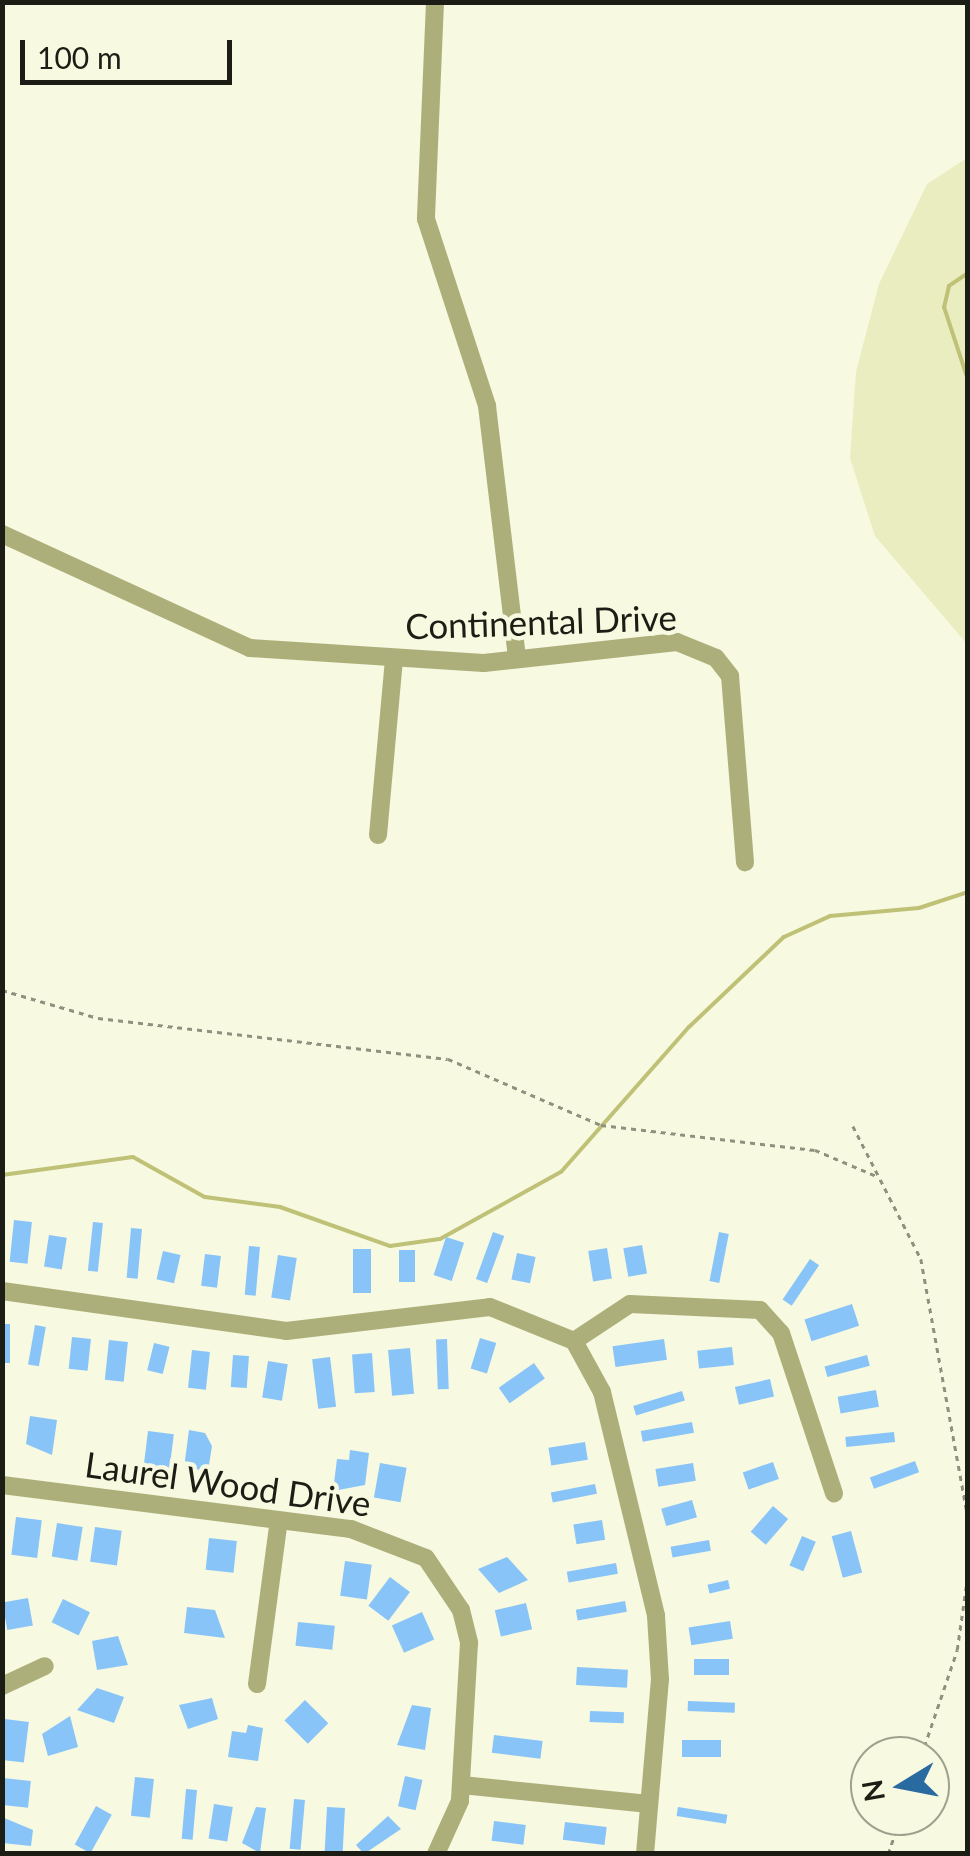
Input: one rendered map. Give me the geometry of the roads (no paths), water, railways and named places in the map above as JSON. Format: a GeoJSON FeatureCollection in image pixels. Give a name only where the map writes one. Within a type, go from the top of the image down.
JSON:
{"type":"FeatureCollection","features":[{"type":"Feature","properties":{"kind":"street"},"geometry":{"type":"LineString","coordinates":[[435,2],[426,220],[487,406],[516,658]]}},
{"type":"Feature","properties":{"kind":"street","name":"Continental Drive"},"geometry":{"type":"LineString","coordinates":[[2,534],[250,648],[394,659],[516,658],[676,642],[716,658],[730,676],[745,862]]}},
{"type":"Feature","properties":{"kind":"street"},"geometry":{"type":"LineString","coordinates":[[378,835],[394,659]]}},
{"type":"Feature","properties":{"kind":"street"},"geometry":{"type":"LineString","coordinates":[[2,1291],[286,1331],[490,1307],[574,1341],[602,1392],[656,1616],[644,1854]]}},
{"type":"Feature","properties":{"kind":"street"},"geometry":{"type":"LineString","coordinates":[[574,1341],[630,1304],[760,1310],[782,1333],[834,1493]]}},
{"type":"Feature","properties":{"kind":"street","name":"Laurel Wood Drive"},"geometry":{"type":"LineString","coordinates":[[2,1486],[373,1533],[426,1558],[444,1583],[469,1643],[462,1785],[436,1854]]}},
{"type":"Feature","properties":{"kind":"street"},"geometry":{"type":"LineString","coordinates":[[257,1684],[279,1520]]}},
{"type":"Feature","properties":{"kind":"street"},"geometry":{"type":"LineString","coordinates":[[2,1686],[44,1666]]}},
{"type":"Feature","properties":{"kind":"street"},"geometry":{"type":"LineString","coordinates":[[462,1785],[649,1804]]}},
{"type":"Feature","properties":{"kind":"waterway"},"geometry":{"type":"LineString","coordinates":[[968,273],[949,286],[944,307],[968,380]]}},
{"type":"Feature","properties":{"kind":"waterway"},"geometry":{"type":"LineString","coordinates":[[968,448],[968,514]]}},
{"type":"Feature","properties":{"kind":"waterway"},"geometry":{"type":"LineString","coordinates":[[2,1175],[133,1157],[205,1197],[280,1207],[390,1246],[440,1239],[561,1172],[689,1027],[784,937],[830,916],[919,908],[968,892]]}}]}
